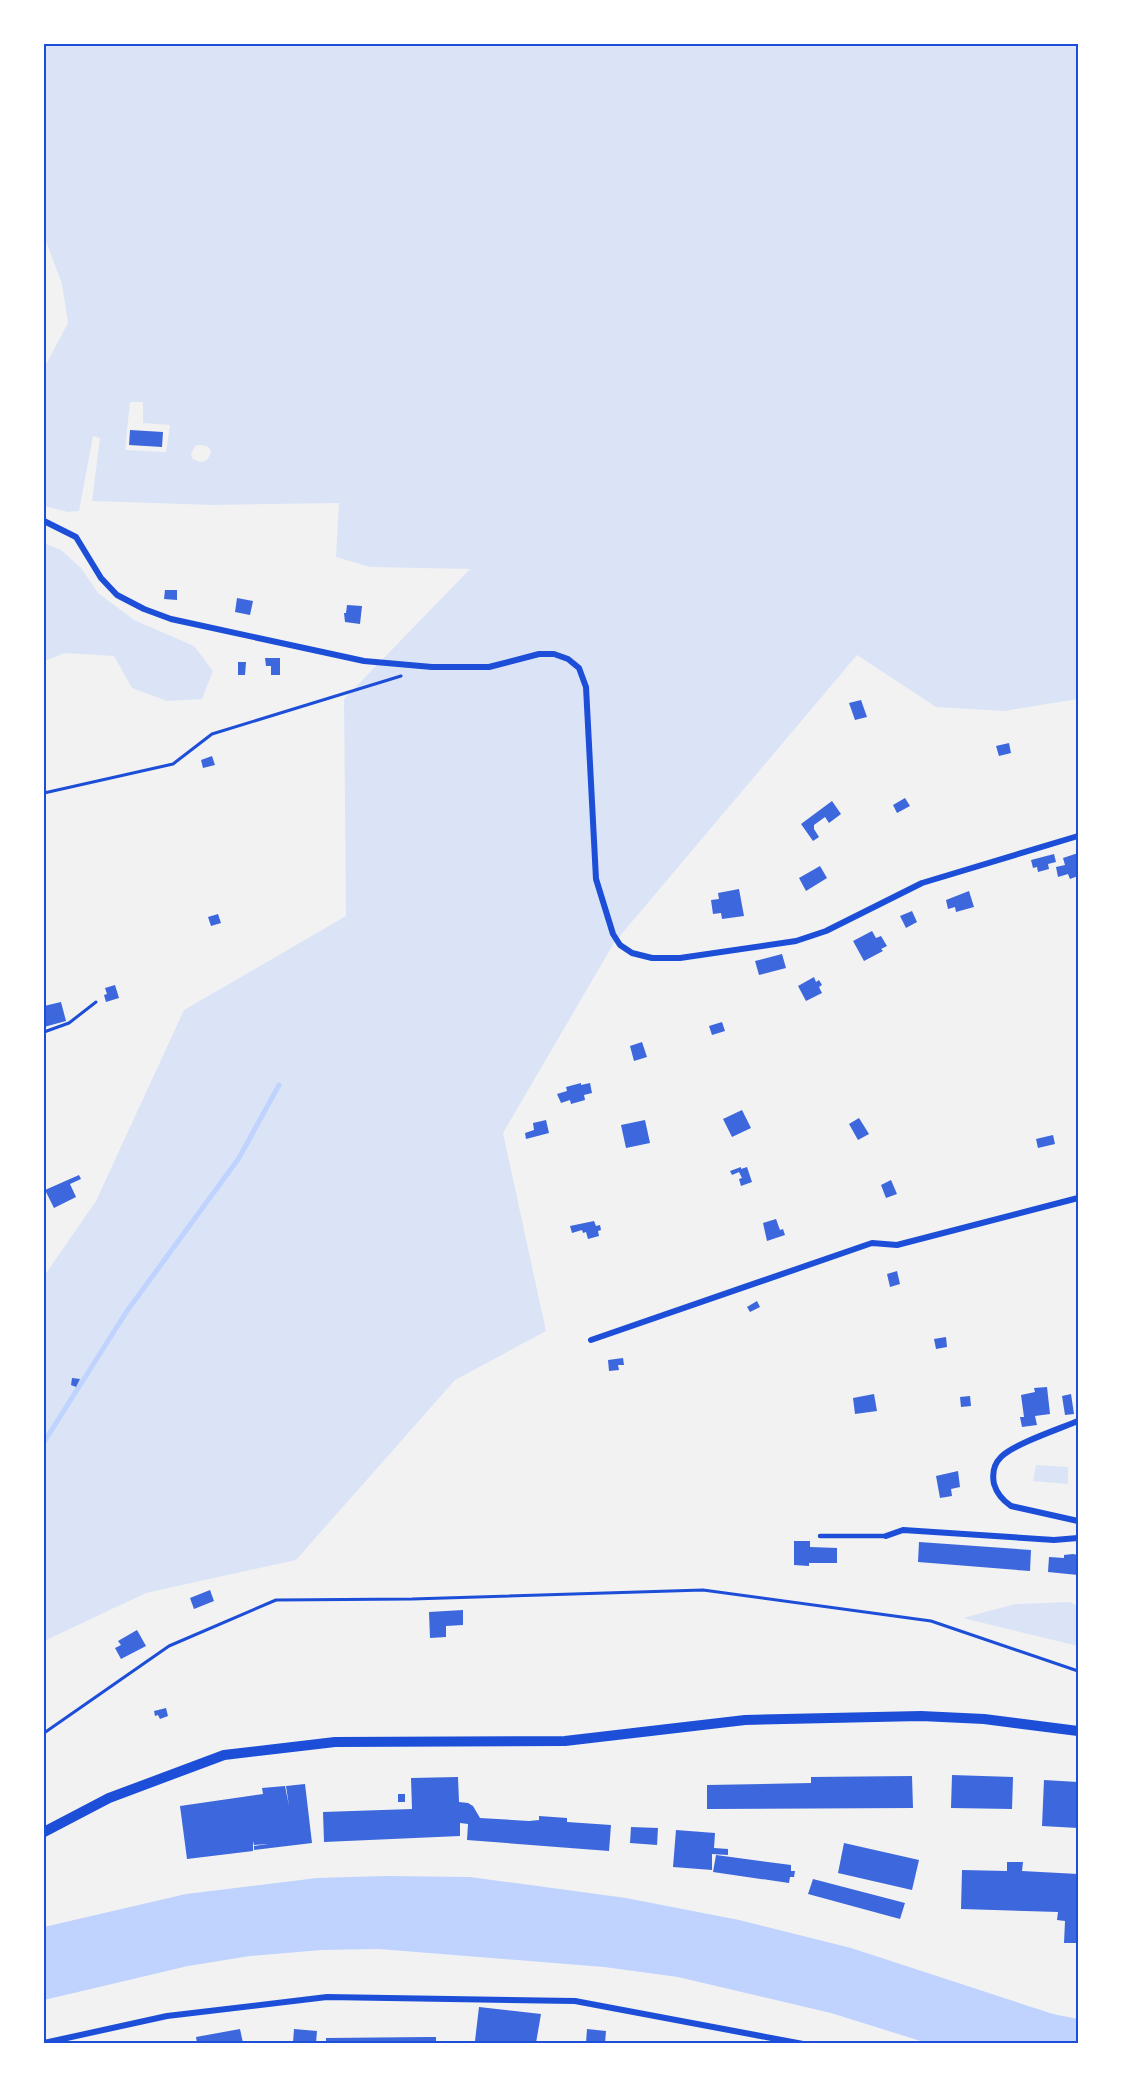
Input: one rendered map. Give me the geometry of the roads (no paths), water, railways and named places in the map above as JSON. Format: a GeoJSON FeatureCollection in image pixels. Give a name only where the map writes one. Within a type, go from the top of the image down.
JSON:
{"type":"FeatureCollection","features":[{"type":"Feature","properties":{"kind":"street"},"geometry":{"type":"LineString","coordinates":[[44,522],[76,537],[101,578],[117,595],[144,609],[171,619],[364,661],[432,667],[489,667],[539,654],[554,654],[568,658],[579,668],[586,687],[596,879],[613,934],[620,945],[632,953],[652,958],[680,958],[796,941],[826,931],[922,883],[1078,836]]}},
{"type":"Feature","properties":{"kind":"street"},"geometry":{"type":"LineString","coordinates":[[591,1340],[873,1243],[897,1245],[1078,1198]]}},
{"type":"Feature","properties":{"kind":"street"},"geometry":{"type":"LineString","coordinates":[[1078,1421],[1001,1457],[993,1468],[992,1477],[996,1490],[1011,1506],[1078,1521]]}},
{"type":"Feature","properties":{"kind":"street"},"geometry":{"type":"LineString","coordinates":[[886,1536],[903,1530],[1054,1540],[1078,1538]]}},
{"type":"Feature","properties":{"kind":"street"},"geometry":{"type":"LineString","coordinates":[[44,1832],[110,1798],[224,1755],[335,1742],[566,1741],[745,1720],[921,1716],[984,1719],[1078,1731]]}},
{"type":"Feature","properties":{"kind":"street"},"geometry":{"type":"LineString","coordinates":[[44,2043],[167,2016],[327,1997],[575,2001],[803,2043]]}},
{"type":"Feature","properties":{"kind":"lane"},"geometry":{"type":"LineString","coordinates":[[820,1536],[886,1536]]}},
{"type":"Feature","properties":{"kind":"water"},"geometry":{"type":"Polygon","coordinates":[[[470,1877],[626,1898],[739,1920],[851,1948],[1053,2014],[1078,2019],[1078,2043],[927,2043],[831,2013],[678,1977],[604,1967],[379,1949],[321,1950],[250,1956],[188,1966],[44,2000],[44,1927],[186,1894],[317,1878],[470,1877]]]}},
{"type":"Feature","properties":{"kind":"waterway"},"geometry":{"type":"LineString","coordinates":[[44,1442],[127,1311],[239,1158],[279,1085]]}}]}
